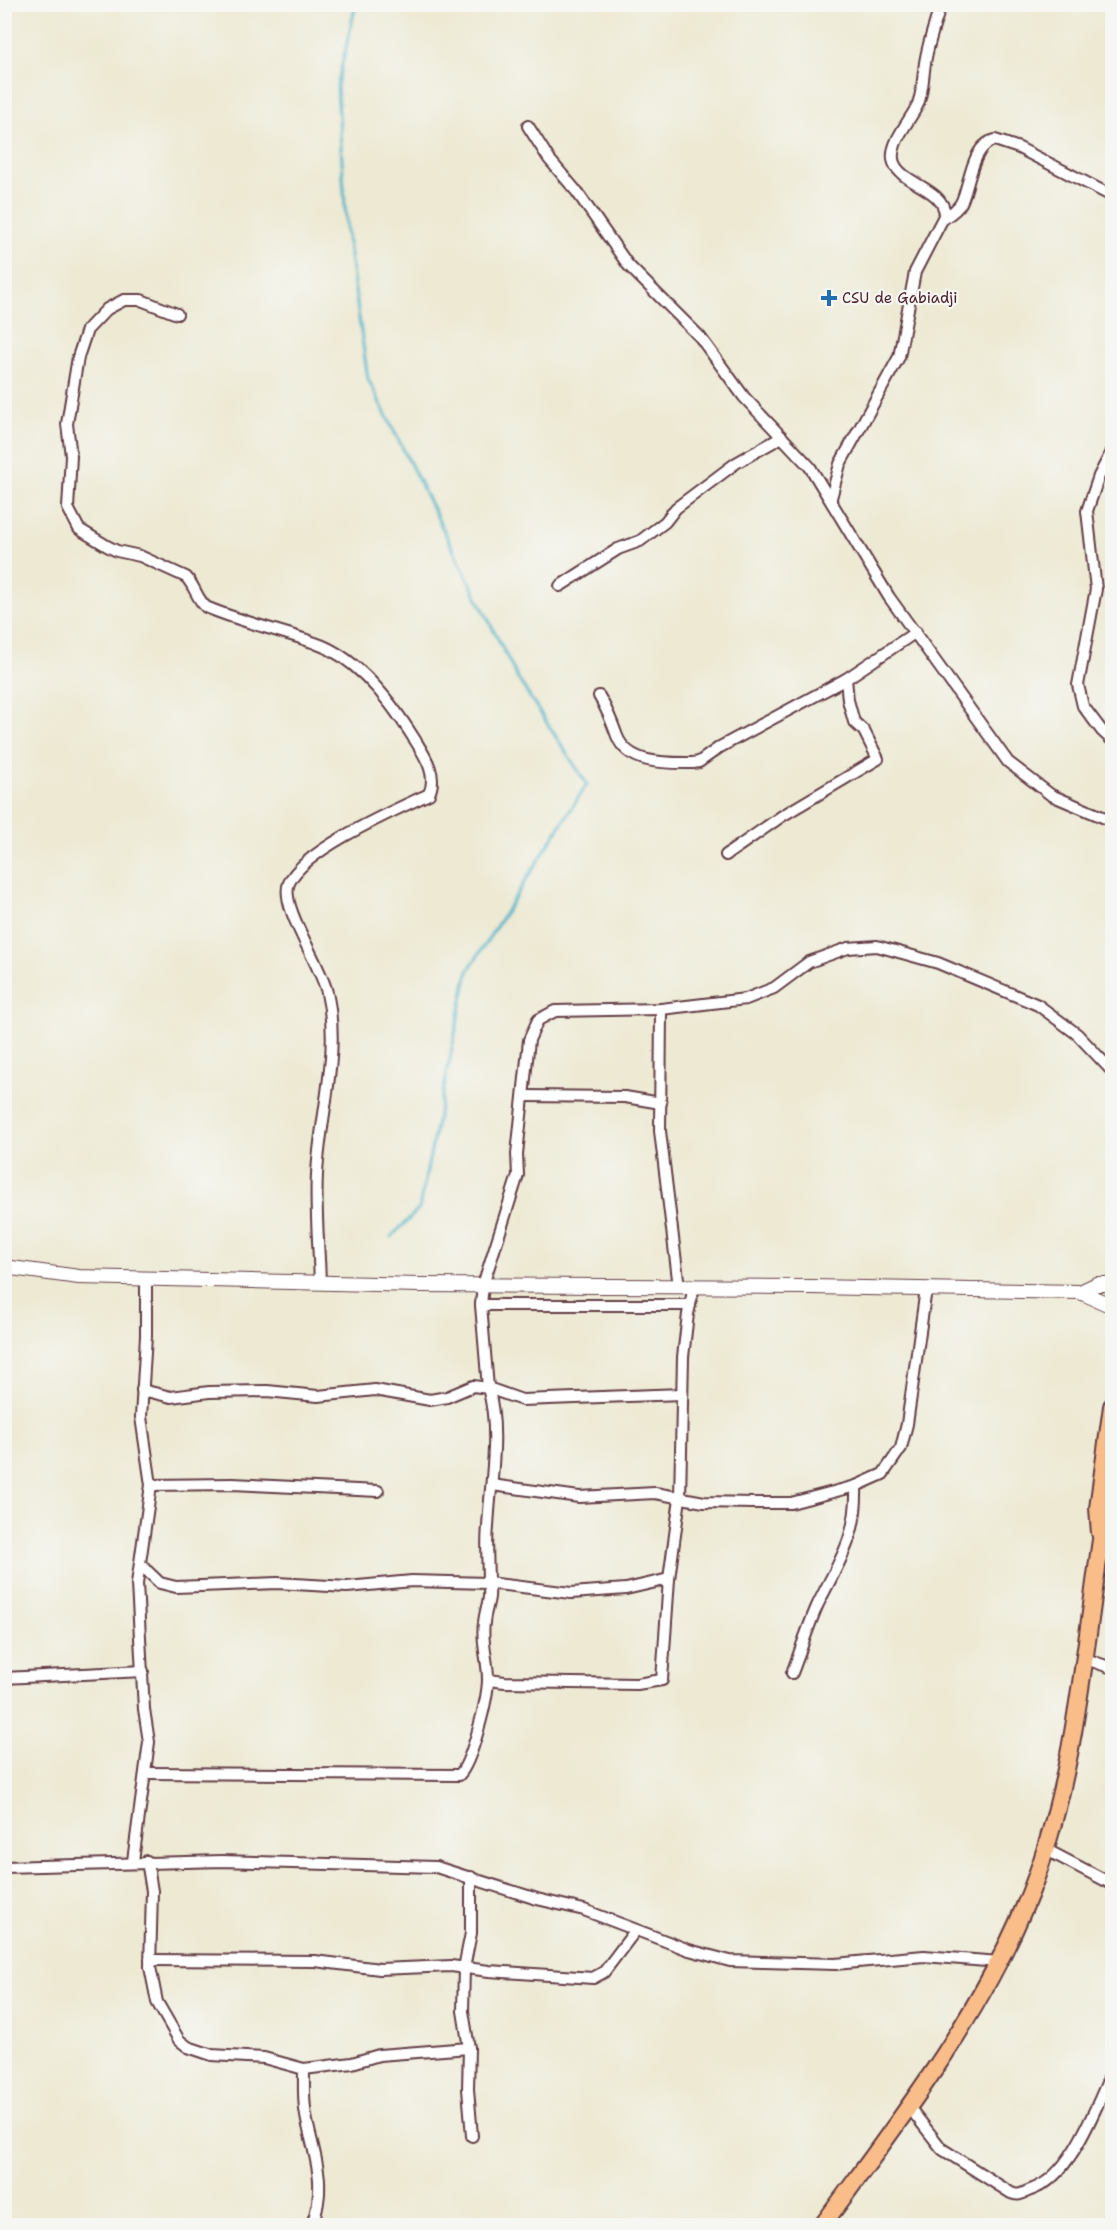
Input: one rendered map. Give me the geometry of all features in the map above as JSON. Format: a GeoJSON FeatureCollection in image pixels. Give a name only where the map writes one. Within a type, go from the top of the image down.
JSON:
{"type":"FeatureCollection","features":[{"type":"Feature","properties":{"kind":"main road"},"geometry":{"type":"LineString","coordinates":[[1101,1539],[1098,1508],[1113,1406]]}},
{"type":"Feature","properties":{"kind":"main road"},"geometry":{"type":"LineString","coordinates":[[822,2226],[927,2084],[999,1962],[1025,1907],[1045,1849],[1062,1785],[1101,1539],[1113,1502]]}},
{"type":"Feature","properties":{"kind":"street"},"geometry":{"type":"LineString","coordinates":[[941,4],[928,44],[918,104],[893,153],[897,168],[944,206],[943,219]]}},
{"type":"Feature","properties":{"kind":"street"},"geometry":{"type":"LineString","coordinates":[[528,126],[549,159],[577,192],[628,265],[700,337],[732,383],[810,466],[890,597],[948,682],[1008,762],[1051,795],[1113,821]]}},
{"type":"Feature","properties":{"kind":"street"},"geometry":{"type":"LineString","coordinates":[[831,498],[840,464],[899,357],[915,272],[943,219],[961,204],[967,178],[983,145],[995,140],[1019,148],[1113,196]]}},
{"type":"Feature","properties":{"kind":"street"},"geometry":{"type":"LineString","coordinates":[[177,314],[141,300],[124,300],[98,316],[83,337],[67,424],[71,456],[68,508],[74,523],[117,551],[140,556],[186,577],[191,582],[197,598],[206,607],[314,642],[338,655],[359,671],[407,727],[428,760],[433,779],[429,794],[402,806],[309,858],[288,884],[287,894],[291,909],[324,978],[331,1015],[328,1082],[317,1174],[320,1283]]}},
{"type":"Feature","properties":{"kind":"street"},"geometry":{"type":"LineString","coordinates":[[560,586],[618,549],[640,541],[665,522],[676,508],[736,463],[782,437]]}},
{"type":"Feature","properties":{"kind":"street"},"geometry":{"type":"LineString","coordinates":[[1113,451],[1098,476],[1087,511],[1096,589],[1078,685],[1083,706],[1102,731],[1113,740]]}},
{"type":"Feature","properties":{"kind":"street"},"geometry":{"type":"LineString","coordinates":[[599,696],[620,742],[633,756],[646,759],[699,762],[730,741],[846,679],[916,632]]}},
{"type":"Feature","properties":{"kind":"street"},"geometry":{"type":"LineString","coordinates":[[726,855],[782,816],[878,759],[864,731],[854,722],[848,700],[846,679]]}},
{"type":"Feature","properties":{"kind":"street"},"geometry":{"type":"LineString","coordinates":[[145,1773],[459,1775],[466,1769],[475,1742],[488,1680],[483,1623],[490,1593],[487,1529],[492,1485],[492,1403],[488,1388],[481,1305],[483,1285],[518,1175],[517,1154],[531,1032],[533,1026],[544,1015],[566,1009],[661,1009],[752,997],[774,988],[809,962],[848,948],[877,946],[938,963],[1038,1005],[1077,1034],[1113,1071]]}},
{"type":"Feature","properties":{"kind":"street"},"geometry":{"type":"LineString","coordinates":[[661,1009],[660,1131],[679,1287]]}},
{"type":"Feature","properties":{"kind":"street"},"geometry":{"type":"LineString","coordinates":[[524,1096],[625,1097],[660,1103]]}},
{"type":"Feature","properties":{"kind":"street"},"geometry":{"type":"LineString","coordinates":[[4,1267],[79,1276],[320,1283],[1080,1292],[1113,1306]]}},
{"type":"Feature","properties":{"kind":"street"},"geometry":{"type":"LineString","coordinates":[[133,1861],[149,1742],[137,1584],[151,1485],[141,1417],[146,1336],[146,1278]]}},
{"type":"Feature","properties":{"kind":"street"},"geometry":{"type":"LineString","coordinates":[[1080,1292],[1097,1284],[1112,1284]]}},
{"type":"Feature","properties":{"kind":"street"},"geometry":{"type":"LineString","coordinates":[[488,1680],[625,1684],[662,1680],[669,1579],[680,1498],[682,1394],[690,1305],[694,1287]]}},
{"type":"Feature","properties":{"kind":"street"},"geometry":{"type":"LineString","coordinates":[[492,1485],[579,1497],[655,1493],[704,1502],[791,1503],[856,1486],[883,1474],[901,1448],[908,1424],[926,1289]]}},
{"type":"Feature","properties":{"kind":"street"},"geometry":{"type":"LineString","coordinates":[[481,1305],[690,1305]]}},
{"type":"Feature","properties":{"kind":"street"},"geometry":{"type":"LineString","coordinates":[[142,1390],[171,1397],[209,1392],[267,1391],[318,1396],[375,1390],[430,1400],[447,1397],[473,1386],[488,1388],[522,1400],[682,1394]]}},
{"type":"Feature","properties":{"kind":"street"},"geometry":{"type":"LineString","coordinates":[[151,1485],[233,1484],[378,1491]]}},
{"type":"Feature","properties":{"kind":"street"},"geometry":{"type":"LineString","coordinates":[[792,1673],[818,1605],[847,1551],[857,1508],[856,1486]]}},
{"type":"Feature","properties":{"kind":"street"},"geometry":{"type":"LineString","coordinates":[[140,1564],[160,1583],[176,1587],[277,1583],[347,1587],[412,1581],[488,1583],[572,1593],[626,1589],[669,1579]]}},
{"type":"Feature","properties":{"kind":"street"},"geometry":{"type":"LineString","coordinates":[[1083,1658],[1113,1668]]}},
{"type":"Feature","properties":{"kind":"street"},"geometry":{"type":"LineString","coordinates":[[4,1678],[143,1671]]}},
{"type":"Feature","properties":{"kind":"street"},"geometry":{"type":"LineString","coordinates":[[1045,1849],[1113,1884]]}},
{"type":"Feature","properties":{"kind":"street"},"geometry":{"type":"LineString","coordinates":[[4,1867],[133,1861],[436,1867],[537,1899],[584,1910],[712,1957],[743,1962],[834,1965],[924,1956],[999,1962]]}},
{"type":"Feature","properties":{"kind":"street"},"geometry":{"type":"LineString","coordinates":[[147,1861],[152,1891],[150,1960],[157,2002],[179,2040],[188,2047],[212,2055],[264,2058],[304,2069],[352,2063],[379,2055],[469,2048]]}},
{"type":"Feature","properties":{"kind":"street"},"geometry":{"type":"LineString","coordinates":[[471,1877],[471,1933],[464,1968],[464,2024],[469,2048],[468,2089],[472,2136]]}},
{"type":"Feature","properties":{"kind":"street"},"geometry":{"type":"LineString","coordinates":[[150,1960],[315,1961],[380,1969],[416,1966],[464,1968],[593,1978],[604,1972],[635,1930]]}},
{"type":"Feature","properties":{"kind":"street"},"geometry":{"type":"LineString","coordinates":[[304,2069],[304,2107],[317,2156],[319,2188],[311,2226]]}},
{"type":"Feature","properties":{"kind":"street"},"geometry":{"type":"LineString","coordinates":[[909,2107],[931,2136],[953,2157],[1011,2193],[1020,2195],[1046,2184],[1063,2166],[1087,2125],[1113,2072]]}},
{"type":"Feature","properties":{"kind":"waterway"},"geometry":{"type":"LineString","coordinates":[[356,4],[337,86],[347,236],[368,379],[518,679],[587,784],[468,971],[419,1209],[391,1237]]}},
{"type":"Feature","properties":{"kind":"place","name":"CSU de Gabiadji"},"geometry":{"type":"Point","coordinates":[829,298]}}]}
